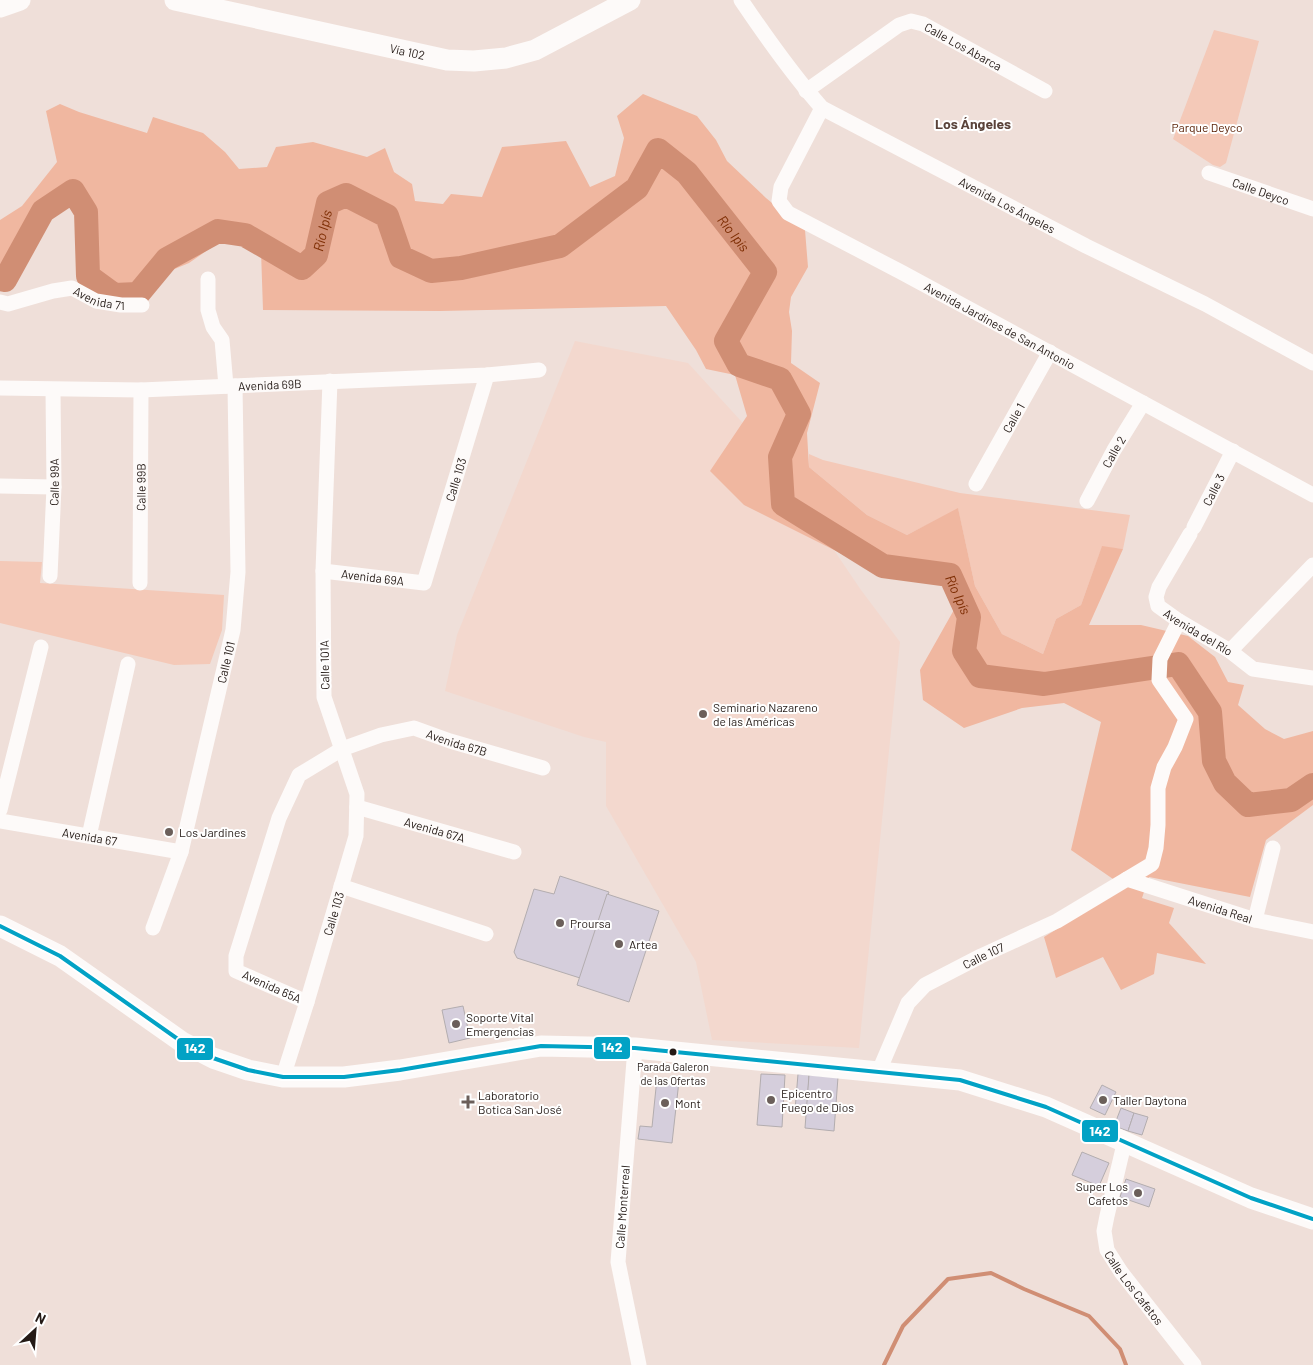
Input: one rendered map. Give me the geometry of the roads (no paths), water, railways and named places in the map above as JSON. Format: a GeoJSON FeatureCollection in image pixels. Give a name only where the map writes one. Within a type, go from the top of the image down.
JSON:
{"type":"FeatureCollection","features":[{"type":"Feature","properties":{"kind":"main road"},"geometry":{"type":"LineString","coordinates":[[0,7],[20,0]]}},
{"type":"Feature","properties":{"kind":"main road","name":"Vía 102"},"geometry":{"type":"LineString","coordinates":[[176,0],[447,60],[474,61],[506,58],[535,50],[630,0]]}},
{"type":"Feature","properties":{"kind":"main road"},"geometry":{"type":"LineString","coordinates":[[0,926],[60,956],[182,1042],[213,1058],[248,1070],[283,1077],[344,1078],[541,1046],[635,1048],[960,1080],[1046,1107],[1125,1140],[1206,1179],[1251,1198],[1313,1219]]}},
{"type":"Feature","properties":{"kind":"street","name":"Avenida Los Ángeles"},"geometry":{"type":"LineString","coordinates":[[741,0],[773,48],[806,91],[822,108],[1086,246],[1205,304],[1313,362]]}},
{"type":"Feature","properties":{"kind":"street","name":"Calle Los Abarca"},"geometry":{"type":"LineString","coordinates":[[806,91],[899,25],[911,21],[923,24],[1045,91]]}},
{"type":"Feature","properties":{"kind":"street","name":"Avenida Jardines de San Antonio"},"geometry":{"type":"LineString","coordinates":[[822,108],[781,187],[779,201],[788,213],[1050,352],[1313,495]]}},
{"type":"Feature","properties":{"kind":"street","name":"Calle Deyco"},"geometry":{"type":"LineString","coordinates":[[1209,173],[1313,209]]}},
{"type":"Feature","properties":{"kind":"street","name":"Calle 101"},"geometry":{"type":"LineString","coordinates":[[153,928],[181,852],[233,630],[238,572],[230,386],[222,340],[213,326],[208,310],[208,280]]}},
{"type":"Feature","properties":{"kind":"street","name":"Avenida 71"},"geometry":{"type":"LineString","coordinates":[[0,302],[8,304],[53,291],[72,288],[96,301],[121,305],[142,305]]}},
{"type":"Feature","properties":{"kind":"street","name":"Calle 1"},"geometry":{"type":"LineString","coordinates":[[976,484],[1050,352]]}},
{"type":"Feature","properties":{"kind":"street","name":"Avenida 69B"},"geometry":{"type":"LineString","coordinates":[[0,388],[141,390],[487,375],[539,370]]}},
{"type":"Feature","properties":{"kind":"street","name":"Calle 103"},"geometry":{"type":"LineString","coordinates":[[424,583],[487,375]]}},
{"type":"Feature","properties":{"kind":"street","name":"Calle 101A"},"geometry":{"type":"LineString","coordinates":[[330,381],[323,571],[324,697],[342,749]]}},
{"type":"Feature","properties":{"kind":"street","name":"Calle 99A"},"geometry":{"type":"LineString","coordinates":[[50,576],[54,487],[53,390]]}},
{"type":"Feature","properties":{"kind":"street","name":"Calle 99B"},"geometry":{"type":"LineString","coordinates":[[140,583],[141,390]]}},
{"type":"Feature","properties":{"kind":"street","name":"Calle 2"},"geometry":{"type":"LineString","coordinates":[[1087,501],[1114,450],[1143,403]]}},
{"type":"Feature","properties":{"kind":"street","name":"Calle 3"},"geometry":{"type":"LineString","coordinates":[[1192,530],[1233,451]]}},
{"type":"Feature","properties":{"kind":"street"},"geometry":{"type":"LineString","coordinates":[[0,486],[54,487]]}},
{"type":"Feature","properties":{"kind":"street","name":"Avenida del Río"},"geometry":{"type":"LineString","coordinates":[[1192,530],[1159,587],[1156,597],[1158,606],[1179,621],[1230,651],[1253,670],[1313,678]]}},
{"type":"Feature","properties":{"kind":"street"},"geometry":{"type":"LineString","coordinates":[[1230,651],[1313,565]]}},
{"type":"Feature","properties":{"kind":"street","name":"Avenida 69A"},"geometry":{"type":"LineString","coordinates":[[323,571],[424,583]]}},
{"type":"Feature","properties":{"kind":"street","name":"Calle 107"},"geometry":{"type":"LineString","coordinates":[[879,1071],[908,1003],[925,986],[981,956],[1057,921],[1152,864],[1156,848],[1158,825],[1158,788],[1164,767],[1175,747],[1186,719],[1159,680],[1160,659],[1179,621]]}},
{"type":"Feature","properties":{"kind":"street"},"geometry":{"type":"LineString","coordinates":[[0,810],[41,647]]}},
{"type":"Feature","properties":{"kind":"street"},"geometry":{"type":"LineString","coordinates":[[90,836],[128,664]]}},
{"type":"Feature","properties":{"kind":"street","name":"Avenida 67B"},"geometry":{"type":"LineString","coordinates":[[342,749],[381,735],[414,728],[450,741],[543,768]]}},
{"type":"Feature","properties":{"kind":"street","name":"Calle 103"},"geometry":{"type":"LineString","coordinates":[[283,1077],[356,836],[357,794],[342,749]]}},
{"type":"Feature","properties":{"kind":"street","name":"Avenida 65A"},"geometry":{"type":"LineString","coordinates":[[307,1002],[236,971],[236,956],[279,818],[299,776],[342,749]]}},
{"type":"Feature","properties":{"kind":"street","name":"Avenida 67A"},"geometry":{"type":"LineString","coordinates":[[357,807],[514,852]]}},
{"type":"Feature","properties":{"kind":"street","name":"Avenida 67"},"geometry":{"type":"LineString","coordinates":[[0,821],[181,852]]}},
{"type":"Feature","properties":{"kind":"street"},"geometry":{"type":"LineString","coordinates":[[1255,920],[1273,848]]}},
{"type":"Feature","properties":{"kind":"street","name":"Avenida Real"},"geometry":{"type":"LineString","coordinates":[[1127,879],[1255,920],[1313,932]]}},
{"type":"Feature","properties":{"kind":"street"},"geometry":{"type":"LineString","coordinates":[[341,886],[486,934]]}},
{"type":"Feature","properties":{"kind":"street","name":"Calle Monterreal"},"geometry":{"type":"LineString","coordinates":[[635,1048],[618,1262],[640,1365]]}},
{"type":"Feature","properties":{"kind":"street","name":"Calle Los Cafetos"},"geometry":{"type":"LineString","coordinates":[[1125,1140],[1104,1231],[1107,1250],[1121,1272],[1194,1365]]}},
{"type":"Feature","properties":{"kind":"waterway","name":"Río Ipís"},"geometry":{"type":"LineString","coordinates":[[0,279],[5,280],[43,211],[73,191],[86,212],[88,276],[114,295],[138,294],[167,259],[218,231],[245,235],[302,268],[316,255],[328,203],[346,195],[387,216],[401,257],[431,271],[461,268],[560,246],[637,188],[658,150],[687,173],[765,272],[726,341],[739,365],[780,379],[799,414],[780,457],[783,504],[883,566],[950,575],[969,617],[964,651],[980,676],[1044,684],[1178,664],[1210,712],[1214,761],[1225,783],[1248,805],[1291,800],[1313,785]]}},
{"type":"Feature","properties":{"kind":"waterway"},"geometry":{"type":"LineString","coordinates":[[884,1365],[903,1326],[948,1279],[991,1273],[1089,1316],[1120,1349],[1126,1365]]}},
{"type":"Feature","properties":{"kind":"place","name":"Seminario Nazareno de las Américas"},"geometry":{"type":"Point","coordinates":[703,714]}},
{"type":"Feature","properties":{"kind":"place","name":"Los Jardines"},"geometry":{"type":"Point","coordinates":[169,832]}},
{"type":"Feature","properties":{"kind":"place","name":"Proursa"},"geometry":{"type":"Point","coordinates":[560,923]}},
{"type":"Feature","properties":{"kind":"place","name":"Artea"},"geometry":{"type":"Point","coordinates":[619,944]}},
{"type":"Feature","properties":{"kind":"place","name":"Soporte Vital Emergencias"},"geometry":{"type":"Point","coordinates":[456,1024]}},
{"type":"Feature","properties":{"kind":"place","name":"Parada Galeron de las Ofertas"},"geometry":{"type":"Point","coordinates":[673,1052]}},
{"type":"Feature","properties":{"kind":"place","name":"Epicentro Fuego de Dios"},"geometry":{"type":"Point","coordinates":[771,1100]}},
{"type":"Feature","properties":{"kind":"place","name":"Taller Daytona"},"geometry":{"type":"Point","coordinates":[1103,1100]}},
{"type":"Feature","properties":{"kind":"place","name":"Laboratorio Botica San José"},"geometry":{"type":"Point","coordinates":[468,1102]}},
{"type":"Feature","properties":{"kind":"place","name":"Mont"},"geometry":{"type":"Point","coordinates":[665,1103]}},
{"type":"Feature","properties":{"kind":"place","name":"Super Los Cafetos"},"geometry":{"type":"Point","coordinates":[1138,1193]}},
{"type":"Feature","properties":{"kind":"district","name":"Los Ángeles"},"geometry":{"type":"Point","coordinates":[973,123]}},
{"type":"Feature","properties":{"kind":"park label","name":"Parque Deyco"},"geometry":{"type":"Point","coordinates":[1207,127]}}]}
